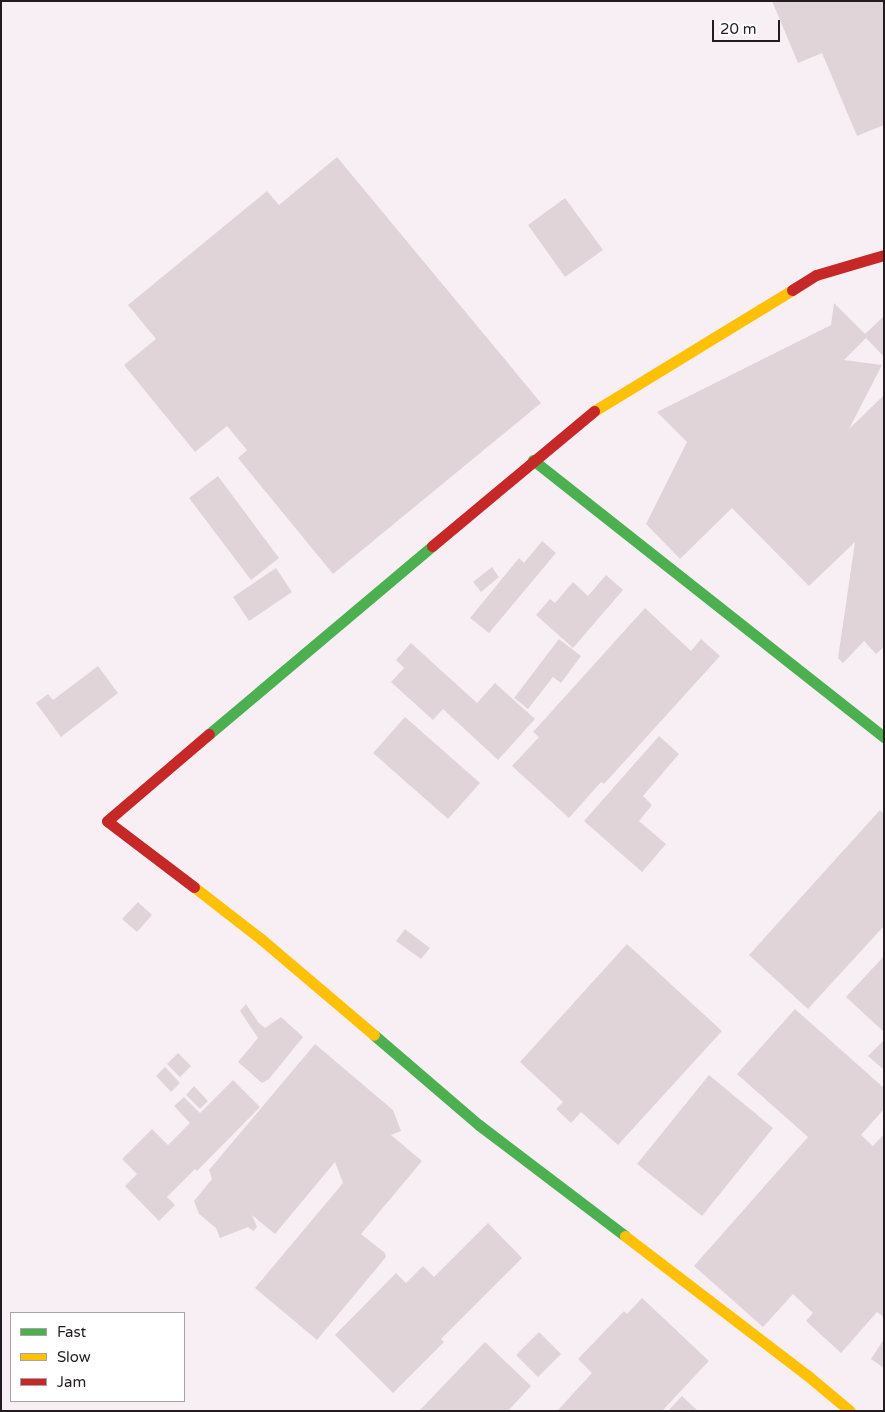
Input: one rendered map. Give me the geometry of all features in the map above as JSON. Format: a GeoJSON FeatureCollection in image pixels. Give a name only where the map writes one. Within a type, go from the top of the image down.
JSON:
{"type":"FeatureCollection","features":[{"type":"Feature","properties":{"kind":"street"},"geometry":{"type":"LineString","coordinates":[[850,1411],[808,1375],[479,1125],[261,939],[108,821],[588,414],[816,274],[884,255]]}},
{"type":"Feature","properties":{"kind":"street"},"geometry":{"type":"LineString","coordinates":[[534,460],[884,737]]}},
{"type":"Feature","properties":{"kind":"building"},"geometry":{"type":"Polygon","coordinates":[[[772,1],[884,1],[884,125],[857,136],[822,53],[798,63],[772,1]]]}},
{"type":"Feature","properties":{"kind":"building"},"geometry":{"type":"Polygon","coordinates":[[[337,157],[541,403],[333,574],[238,458],[247,450],[227,426],[195,452],[124,365],[156,339],[128,305],[267,191],[279,205],[337,157]]]}},
{"type":"Feature","properties":{"kind":"building"},"geometry":{"type":"Polygon","coordinates":[[[565,198],[603,250],[565,277],[528,225],[565,198]]]}},
{"type":"Feature","properties":{"kind":"building"},"geometry":{"type":"Polygon","coordinates":[[[834,303],[865,334],[884,316],[884,357],[866,338],[844,360],[882,365],[849,429],[884,395],[884,647],[876,654],[864,641],[843,663],[838,658],[855,542],[809,586],[732,508],[680,559],[646,524],[687,442],[657,412],[831,325],[834,303]]]}},
{"type":"Feature","properties":{"kind":"building"},"geometry":{"type":"Polygon","coordinates":[[[218,476],[279,558],[251,580],[189,498],[218,476]]]}},
{"type":"Feature","properties":{"kind":"building"},"geometry":{"type":"Polygon","coordinates":[[[542,541],[556,553],[489,633],[470,618],[519,558],[524,563],[542,541]]]}},
{"type":"Feature","properties":{"kind":"building"},"geometry":{"type":"Polygon","coordinates":[[[492,567],[499,577],[481,592],[473,582],[492,567]]]}},
{"type":"Feature","properties":{"kind":"building"},"geometry":{"type":"Polygon","coordinates":[[[276,568],[292,592],[249,621],[233,597],[276,568]]]}},
{"type":"Feature","properties":{"kind":"building"},"geometry":{"type":"Polygon","coordinates":[[[606,575],[623,590],[573,648],[536,615],[550,599],[555,603],[573,582],[588,596],[606,575]]]}},
{"type":"Feature","properties":{"kind":"building"},"geometry":{"type":"Polygon","coordinates":[[[645,608],[691,651],[701,639],[720,656],[604,784],[601,782],[569,818],[512,766],[539,737],[533,732],[645,608]]]}},
{"type":"Feature","properties":{"kind":"building"},"geometry":{"type":"Polygon","coordinates":[[[559,639],[581,656],[561,683],[553,677],[528,709],[514,698],[559,639]]]}},
{"type":"Feature","properties":{"kind":"building"},"geometry":{"type":"Polygon","coordinates":[[[411,643],[477,703],[495,683],[535,719],[498,760],[443,709],[433,720],[391,682],[404,668],[396,660],[411,643]]]}},
{"type":"Feature","properties":{"kind":"building"},"geometry":{"type":"Polygon","coordinates":[[[98,666],[118,693],[61,737],[36,703],[48,694],[53,700],[98,666]]]}},
{"type":"Feature","properties":{"kind":"building"},"geometry":{"type":"Polygon","coordinates":[[[405,717],[480,783],[448,819],[373,753],[405,717]]]}},
{"type":"Feature","properties":{"kind":"building"},"geometry":{"type":"Polygon","coordinates":[[[659,736],[679,754],[643,796],[652,805],[639,821],[666,844],[642,872],[584,821],[659,736]]]}},
{"type":"Feature","properties":{"kind":"building"},"geometry":{"type":"Polygon","coordinates":[[[880,810],[884,814],[884,926],[808,1009],[749,955],[880,810]]]}},
{"type":"Feature","properties":{"kind":"building"},"geometry":{"type":"Polygon","coordinates":[[[138,902],[152,915],[137,932],[122,919],[138,902]]]}},
{"type":"Feature","properties":{"kind":"building"},"geometry":{"type":"Polygon","coordinates":[[[405,929],[430,948],[421,959],[396,941],[405,929]]]}},
{"type":"Feature","properties":{"kind":"building"},"geometry":{"type":"Polygon","coordinates":[[[627,944],[722,1031],[618,1145],[581,1112],[571,1123],[556,1109],[563,1102],[520,1062],[627,944]]]}},
{"type":"Feature","properties":{"kind":"building"},"geometry":{"type":"Polygon","coordinates":[[[884,956],[884,1032],[846,997],[884,956]]]}},
{"type":"Feature","properties":{"kind":"building"},"geometry":{"type":"Polygon","coordinates":[[[246,1004],[258,1022],[265,1028],[281,1017],[303,1037],[269,1079],[262,1083],[238,1062],[258,1038],[240,1011],[246,1004]]]}},
{"type":"Feature","properties":{"kind":"building"},"geometry":{"type":"Polygon","coordinates":[[[795,1009],[884,1088],[884,1109],[861,1135],[873,1146],[884,1134],[884,1317],[877,1312],[841,1353],[806,1321],[813,1313],[793,1294],[763,1327],[694,1266],[808,1137],[737,1074],[795,1009]]]}},
{"type":"Feature","properties":{"kind":"building"},"geometry":{"type":"Polygon","coordinates":[[[884,1040],[884,1070],[868,1056],[884,1040]]]}},
{"type":"Feature","properties":{"kind":"building"},"geometry":{"type":"Polygon","coordinates":[[[315,1044],[393,1110],[401,1131],[391,1135],[422,1161],[361,1234],[385,1253],[386,1257],[317,1340],[255,1288],[343,1183],[335,1162],[275,1234],[252,1215],[257,1227],[253,1231],[248,1227],[220,1238],[216,1228],[199,1214],[194,1201],[212,1179],[209,1170],[315,1044]]]}},
{"type":"Feature","properties":{"kind":"building"},"geometry":{"type":"Polygon","coordinates":[[[178,1053],[191,1066],[180,1077],[167,1064],[178,1053]]]}},
{"type":"Feature","properties":{"kind":"building"},"geometry":{"type":"Polygon","coordinates":[[[165,1067],[180,1083],[171,1092],[156,1076],[165,1067]]]}},
{"type":"Feature","properties":{"kind":"building"},"geometry":{"type":"Polygon","coordinates":[[[709,1075],[773,1128],[702,1216],[637,1164],[709,1075]]]}},
{"type":"Feature","properties":{"kind":"building"},"geometry":{"type":"Polygon","coordinates":[[[233,1080],[260,1107],[197,1171],[195,1169],[167,1197],[175,1205],[159,1221],[125,1186],[137,1174],[122,1159],[152,1129],[168,1145],[190,1123],[174,1106],[184,1097],[200,1113],[233,1080]]]}},
{"type":"Feature","properties":{"kind":"building"},"geometry":{"type":"Polygon","coordinates":[[[194,1086],[208,1101],[200,1109],[186,1095],[194,1086]]]}},
{"type":"Feature","properties":{"kind":"building"},"geometry":{"type":"Polygon","coordinates":[[[488,1223],[522,1258],[441,1339],[444,1342],[393,1393],[335,1335],[396,1273],[406,1283],[423,1266],[434,1277],[488,1223]]]}},
{"type":"Feature","properties":{"kind":"building"},"geometry":{"type":"Polygon","coordinates":[[[642,1298],[709,1361],[662,1411],[557,1411],[592,1373],[578,1359],[624,1311],[627,1314],[642,1298]]]}},
{"type":"Feature","properties":{"kind":"building"},"geometry":{"type":"Polygon","coordinates":[[[539,1332],[561,1354],[538,1377],[516,1355],[539,1332]]]}},
{"type":"Feature","properties":{"kind":"building"},"geometry":{"type":"Polygon","coordinates":[[[884,1339],[884,1368],[871,1359],[884,1339]]]}},
{"type":"Feature","properties":{"kind":"building"},"geometry":{"type":"Polygon","coordinates":[[[485,1342],[531,1386],[508,1411],[419,1411],[485,1342]]]}},
{"type":"Feature","properties":{"kind":"building"},"geometry":{"type":"Polygon","coordinates":[[[682,1396],[698,1411],[668,1411],[682,1396]]]}},
{"type":"Feature","properties":{"kind":"traffic: fast"},"geometry":{"type":"LineString","coordinates":[[533,460],[884,737]]}},
{"type":"Feature","properties":{"kind":"traffic: fast"},"geometry":{"type":"LineString","coordinates":[[209,734],[432,546]]}},
{"type":"Feature","properties":{"kind":"traffic: fast"},"geometry":{"type":"LineString","coordinates":[[374,1035],[479,1125],[625,1236]]}},
{"type":"Feature","properties":{"kind":"traffic: slow"},"geometry":{"type":"LineString","coordinates":[[594,411],[792,290]]}},
{"type":"Feature","properties":{"kind":"traffic: slow"},"geometry":{"type":"LineString","coordinates":[[194,887],[261,939],[374,1035]]}},
{"type":"Feature","properties":{"kind":"traffic: slow"},"geometry":{"type":"LineString","coordinates":[[625,1236],[807,1375],[850,1411]]}},
{"type":"Feature","properties":{"kind":"traffic: jam"},"geometry":{"type":"LineString","coordinates":[[792,290],[816,275],[884,255]]}},
{"type":"Feature","properties":{"kind":"traffic: jam"},"geometry":{"type":"LineString","coordinates":[[432,546],[594,411]]}},
{"type":"Feature","properties":{"kind":"traffic: jam"},"geometry":{"type":"LineString","coordinates":[[194,887],[107,821],[209,734]]}}]}
